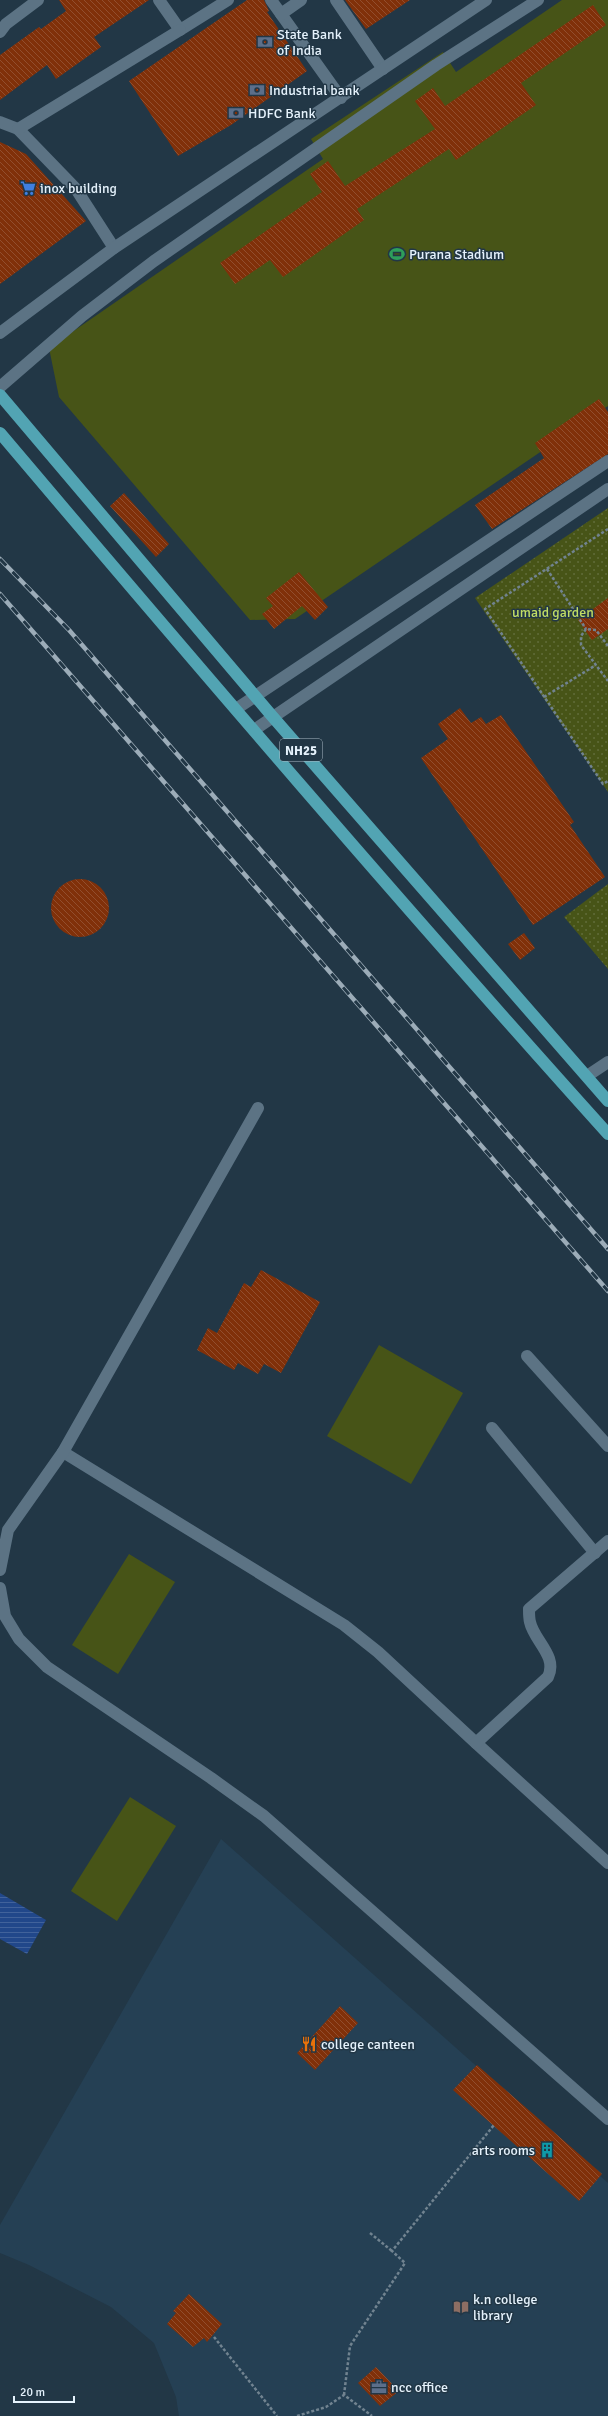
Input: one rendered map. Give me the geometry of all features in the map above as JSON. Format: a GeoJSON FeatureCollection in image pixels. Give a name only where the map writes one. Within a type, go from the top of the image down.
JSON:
{"type":"FeatureCollection","features":[{"type":"Feature","properties":{"kind":"main road","name":"NH25"},"geometry":{"type":"LineString","coordinates":[[0,395],[272,716],[608,1101]]}},
{"type":"Feature","properties":{"kind":"main road","name":"NH25"},"geometry":{"type":"LineString","coordinates":[[0,433],[254,730],[519,1035],[608,1134]]}},
{"type":"Feature","properties":{"kind":"street"},"geometry":{"type":"LineString","coordinates":[[0,32],[6,24],[38,0]]}},
{"type":"Feature","properties":{"kind":"street"},"geometry":{"type":"LineString","coordinates":[[159,0],[180,30]]}},
{"type":"Feature","properties":{"kind":"street"},"geometry":{"type":"LineString","coordinates":[[18,129],[228,0]]}},
{"type":"Feature","properties":{"kind":"street"},"geometry":{"type":"LineString","coordinates":[[271,0],[341,98]]}},
{"type":"Feature","properties":{"kind":"street"},"geometry":{"type":"LineString","coordinates":[[281,14],[301,0]]}},
{"type":"Feature","properties":{"kind":"street"},"geometry":{"type":"LineString","coordinates":[[336,0],[384,69]]}},
{"type":"Feature","properties":{"kind":"street"},"geometry":{"type":"LineString","coordinates":[[0,333],[114,248],[486,0]]}},
{"type":"Feature","properties":{"kind":"street"},"geometry":{"type":"LineString","coordinates":[[0,387],[82,316],[154,261],[436,65],[538,0]]}},
{"type":"Feature","properties":{"kind":"street"},"geometry":{"type":"LineString","coordinates":[[0,122],[18,129],[76,189],[114,248]]}},
{"type":"Feature","properties":{"kind":"street"},"geometry":{"type":"LineString","coordinates":[[236,709],[608,460]]}},
{"type":"Feature","properties":{"kind":"street"},"geometry":{"type":"LineString","coordinates":[[254,730],[272,716],[608,489]]}},
{"type":"Feature","properties":{"kind":"street"},"geometry":{"type":"LineString","coordinates":[[587,1076],[608,1062]]}},
{"type":"Feature","properties":{"kind":"street"},"geometry":{"type":"LineString","coordinates":[[0,1570],[8,1530],[63,1452],[258,1108]]}},
{"type":"Feature","properties":{"kind":"street"},"geometry":{"type":"LineString","coordinates":[[527,1356],[608,1446]]}},
{"type":"Feature","properties":{"kind":"street"},"geometry":{"type":"LineString","coordinates":[[492,1428],[596,1553]]}},
{"type":"Feature","properties":{"kind":"street"},"geometry":{"type":"LineString","coordinates":[[63,1452],[344,1625],[378,1652],[608,1863]]}},
{"type":"Feature","properties":{"kind":"street"},"geometry":{"type":"LineString","coordinates":[[476,1743],[548,1677],[551,1670],[549,1658],[530,1623],[529,1609],[596,1553],[608,1541]]}},
{"type":"Feature","properties":{"kind":"street"},"geometry":{"type":"LineString","coordinates":[[0,1588],[5,1616],[18,1639],[47,1667],[212,1778],[264,1816],[608,2119]]}},
{"type":"Feature","properties":{"kind":"path"},"geometry":{"type":"LineString","coordinates":[[608,529],[485,609],[603,784],[608,781]]}},
{"type":"Feature","properties":{"kind":"path"},"geometry":{"type":"LineString","coordinates":[[547,569],[586,628],[596,630],[608,646]]}},
{"type":"Feature","properties":{"kind":"path"},"geometry":{"type":"LineString","coordinates":[[586,628],[581,636],[581,645],[608,681]]}},
{"type":"Feature","properties":{"kind":"path"},"geometry":{"type":"LineString","coordinates":[[544,697],[596,665]]}},
{"type":"Feature","properties":{"kind":"path"},"geometry":{"type":"LineString","coordinates":[[392,2251],[494,2126]]}},
{"type":"Feature","properties":{"kind":"path"},"geometry":{"type":"LineString","coordinates":[[297,2416],[326,2407],[344,2395],[350,2346],[405,2263],[370,2234]]}},
{"type":"Feature","properties":{"kind":"path"},"geometry":{"type":"LineString","coordinates":[[214,2337],[277,2416]]}},
{"type":"Feature","properties":{"kind":"path"},"geometry":{"type":"LineString","coordinates":[[344,2395],[372,2416]]}},
{"type":"Feature","properties":{"kind":"shaded area"},"geometry":{"type":"Polygon","coordinates":[[[221,1839],[608,2183],[608,2416],[179,2416],[176,2397],[154,2343],[111,2307],[29,2265],[0,2253],[0,2225],[221,1839]]]}},
{"type":"Feature","properties":{"kind":"green space","name":"Purana Stadium"},"geometry":{"type":"Polygon","coordinates":[[[562,0],[608,0],[608,406],[295,619],[250,620],[59,397],[49,348],[323,159],[311,139],[443,52],[456,72],[562,0]]]}},
{"type":"Feature","properties":{"kind":"green space","name":"umaid garden"},"geometry":{"type":"Polygon","coordinates":[[[608,508],[608,792],[475,598],[608,508]]]}},
{"type":"Feature","properties":{"kind":"green space"},"geometry":{"type":"Polygon","coordinates":[[[608,884],[608,969],[564,917],[608,884]]]}},
{"type":"Feature","properties":{"kind":"green space"},"geometry":{"type":"Polygon","coordinates":[[[379,1345],[463,1393],[411,1484],[327,1436],[379,1345]]]}},
{"type":"Feature","properties":{"kind":"green space"},"geometry":{"type":"Polygon","coordinates":[[[129,1554],[175,1582],[118,1674],[72,1645],[129,1554]]]}},
{"type":"Feature","properties":{"kind":"green space"},"geometry":{"type":"Polygon","coordinates":[[[130,1797],[176,1826],[117,1921],[71,1891],[130,1797]]]}},
{"type":"Feature","properties":{"kind":"water"},"geometry":{"type":"Polygon","coordinates":[[[0,1893],[46,1920],[27,1954],[0,1939],[0,1893]]]}},
{"type":"Feature","properties":{"kind":"building"},"geometry":{"type":"Polygon","coordinates":[[[59,0],[149,0],[94,37],[101,47],[56,79],[47,65],[0,100],[0,55],[39,27],[41,29],[66,11],[59,0]]]}},
{"type":"Feature","properties":{"kind":"building"},"geometry":{"type":"Polygon","coordinates":[[[247,0],[264,0],[269,11],[267,12],[307,71],[231,125],[178,156],[129,81],[247,0]]]}},
{"type":"Feature","properties":{"kind":"building"},"geometry":{"type":"Polygon","coordinates":[[[345,0],[410,0],[366,29],[345,0]]]}},
{"type":"Feature","properties":{"kind":"building"},"geometry":{"type":"Polygon","coordinates":[[[593,5],[606,25],[521,83],[536,105],[456,160],[449,149],[357,209],[364,220],[283,277],[270,260],[235,284],[220,263],[322,192],[310,174],[328,161],[345,186],[435,129],[415,101],[433,88],[445,106],[593,5]]]}},
{"type":"Feature","properties":{"kind":"building","name":"inox building"},"geometry":{"type":"Polygon","coordinates":[[[0,142],[26,154],[86,221],[0,284],[0,142]]]}},
{"type":"Feature","properties":{"kind":"building"},"geometry":{"type":"Polygon","coordinates":[[[599,399],[608,412],[608,454],[492,529],[475,505],[544,458],[535,443],[599,399]]]}},
{"type":"Feature","properties":{"kind":"building"},"geometry":{"type":"Polygon","coordinates":[[[124,493],[169,544],[156,557],[110,506],[124,493]]]}},
{"type":"Feature","properties":{"kind":"building"},"geometry":{"type":"Polygon","coordinates":[[[299,572],[328,607],[315,620],[302,606],[274,629],[262,614],[273,606],[266,598],[299,572]]]}},
{"type":"Feature","properties":{"kind":"building"},"geometry":{"type":"Polygon","coordinates":[[[608,598],[608,629],[592,640],[578,620],[608,598]]]}},
{"type":"Feature","properties":{"kind":"building"},"geometry":{"type":"Polygon","coordinates":[[[460,708],[471,723],[481,717],[486,724],[501,715],[574,822],[570,825],[605,877],[533,925],[421,758],[448,739],[438,724],[460,708]]]}},
{"type":"Feature","properties":{"kind":"building"},"geometry":{"type":"Polygon","coordinates":[[[80,879],[96,884],[104,892],[109,908],[104,924],[96,932],[80,937],[64,932],[56,924],[51,908],[56,892],[64,884],[80,879]]]}},
{"type":"Feature","properties":{"kind":"building"},"geometry":{"type":"Polygon","coordinates":[[[524,933],[535,948],[520,960],[508,944],[524,933]]]}},
{"type":"Feature","properties":{"kind":"building"},"geometry":{"type":"Polygon","coordinates":[[[261,1270],[320,1302],[281,1373],[264,1364],[258,1374],[238,1363],[234,1370],[197,1350],[208,1328],[217,1333],[244,1283],[251,1287],[261,1270]]]}},
{"type":"Feature","properties":{"kind":"building"},"geometry":{"type":"Polygon","coordinates":[[[340,2006],[358,2023],[315,2070],[297,2053],[340,2006]]]}},
{"type":"Feature","properties":{"kind":"building","name":"arts rooms"},"geometry":{"type":"Polygon","coordinates":[[[477,2065],[602,2174],[579,2201],[453,2090],[477,2065]]]}},
{"type":"Feature","properties":{"kind":"building"},"geometry":{"type":"Polygon","coordinates":[[[189,2294],[222,2324],[207,2342],[204,2338],[193,2347],[167,2324],[176,2313],[173,2311],[189,2294]]]}},
{"type":"Feature","properties":{"kind":"building","name":"ncc office"},"geometry":{"type":"Polygon","coordinates":[[[376,2367],[399,2391],[380,2406],[358,2383],[376,2367]]]}},
{"type":"Feature","properties":{"kind":"railway"},"geometry":{"type":"LineString","coordinates":[[0,559],[69,630],[608,1249]]}},
{"type":"Feature","properties":{"kind":"railway"},"geometry":{"type":"LineString","coordinates":[[0,594],[608,1291]]}},
{"type":"Feature","properties":{"kind":"place","name":"State Bank of India"},"geometry":{"type":"Point","coordinates":[265,42]}},
{"type":"Feature","properties":{"kind":"place","name":"Industrial bank"},"geometry":{"type":"Point","coordinates":[257,90]}},
{"type":"Feature","properties":{"kind":"place","name":"HDFC Bank"},"geometry":{"type":"Point","coordinates":[236,113]}},
{"type":"Feature","properties":{"kind":"place","name":"inox building"},"geometry":{"type":"Point","coordinates":[28,188]}},
{"type":"Feature","properties":{"kind":"place","name":"Purana Stadium"},"geometry":{"type":"Point","coordinates":[397,254]}},
{"type":"Feature","properties":{"kind":"place","name":"college canteen"},"geometry":{"type":"Point","coordinates":[309,2044]}},
{"type":"Feature","properties":{"kind":"place","name":"arts rooms"},"geometry":{"type":"Point","coordinates":[547,2150]}},
{"type":"Feature","properties":{"kind":"place","name":"k.n college library"},"geometry":{"type":"Point","coordinates":[461,2307]}},
{"type":"Feature","properties":{"kind":"place","name":"ncc office"},"geometry":{"type":"Point","coordinates":[379,2387]}}]}
